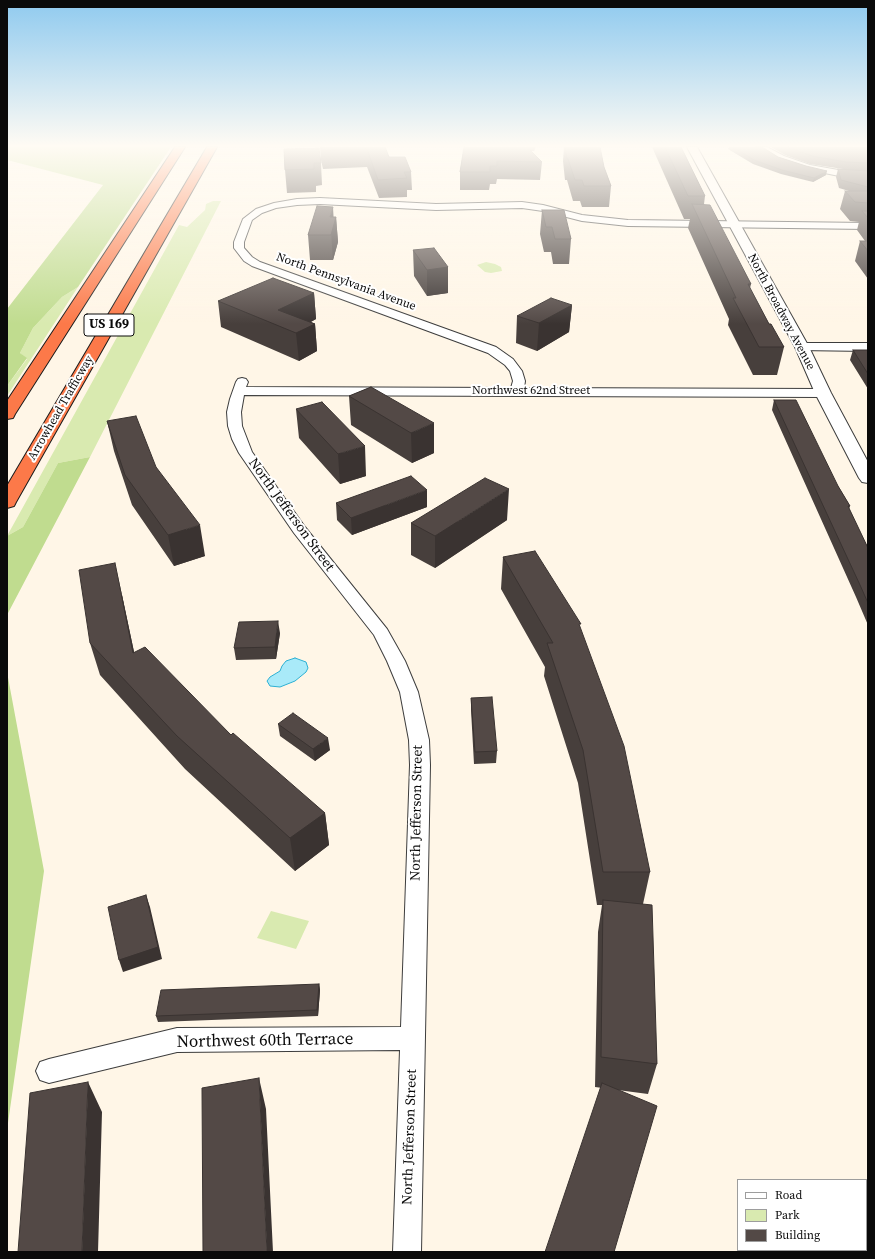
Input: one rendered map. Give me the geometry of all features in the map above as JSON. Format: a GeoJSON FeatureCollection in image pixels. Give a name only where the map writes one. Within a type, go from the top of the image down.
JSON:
{"type":"FeatureCollection","features":[{"type":"Feature","properties":{"kind":"highway","name":"US 169"},"geometry":{"type":"LineString","coordinates":[[7,414],[142,206]]}},
{"type":"Feature","properties":{"kind":"highway","name":"Arrowhead Trafficway"},"geometry":{"type":"LineString","coordinates":[[7,502],[178,206]]}},
{"type":"Feature","properties":{"kind":"street","name":"North Pennsylvania Avenue"},"geometry":{"type":"LineString","coordinates":[[276,206],[250,216],[238,242],[242,254],[256,264],[492,350],[509,362],[516,371],[519,381],[518,391]]}},
{"type":"Feature","properties":{"kind":"street","name":"North Pennsylvania Avenue"},"geometry":{"type":"LineString","coordinates":[[410,206],[436,207],[490,206]]}},
{"type":"Feature","properties":{"kind":"street","name":"North Pennsylvania Avenue"},"geometry":{"type":"LineString","coordinates":[[528,206],[544,208],[582,218],[609,222],[648,224],[868,226]]}},
{"type":"Feature","properties":{"kind":"street","name":"North Broadway Avenue"},"geometry":{"type":"LineString","coordinates":[[723,206],[802,347],[823,393],[868,478]]}},
{"type":"Feature","properties":{"kind":"street"},"geometry":{"type":"LineString","coordinates":[[802,347],[868,347]]}},
{"type":"Feature","properties":{"kind":"street","name":"Northwest 62nd Street"},"geometry":{"type":"LineString","coordinates":[[240,386],[518,391],[823,393]]}},
{"type":"Feature","properties":{"kind":"street","name":"North Jefferson Street"},"geometry":{"type":"LineString","coordinates":[[240,386],[234,412],[235,426],[239,439],[246,453],[299,530],[381,633],[396,661],[409,692],[419,740],[420,764],[407,1252]]}},
{"type":"Feature","properties":{"kind":"street","name":"Northwest 60th Terrace"},"geometry":{"type":"LineString","coordinates":[[49,1071],[177,1040],[413,1038]]}},
{"type":"Feature","properties":{"kind":"green space"},"geometry":{"type":"Polygon","coordinates":[[[87,206],[132,206],[78,287],[62,297],[33,328],[20,353],[27,358],[7,386],[7,309],[87,206]]]}},
{"type":"Feature","properties":{"kind":"green space"},"geometry":{"type":"Polygon","coordinates":[[[206,206],[219,206],[90,457],[58,463],[23,527],[7,536],[179,225],[187,227],[205,210],[206,206]]]}},
{"type":"Feature","properties":{"kind":"green space"},"geometry":{"type":"Polygon","coordinates":[[[486,262],[501,267],[502,271],[491,273],[485,272],[477,265],[486,262]]]}},
{"type":"Feature","properties":{"kind":"green space"},"geometry":{"type":"Polygon","coordinates":[[[78,287],[7,396],[7,386],[27,359],[20,353],[33,328],[62,297],[78,287]]]}},
{"type":"Feature","properties":{"kind":"green space"},"geometry":{"type":"Polygon","coordinates":[[[90,457],[7,615],[7,536],[23,527],[58,463],[90,457]]]}},
{"type":"Feature","properties":{"kind":"green space"},"geometry":{"type":"Polygon","coordinates":[[[7,672],[44,871],[7,1130],[7,672]]]}},
{"type":"Feature","properties":{"kind":"green space"},"geometry":{"type":"Polygon","coordinates":[[[271,911],[309,921],[296,949],[257,938],[271,911]]]}},
{"type":"Feature","properties":{"kind":"water"},"geometry":{"type":"Polygon","coordinates":[[[295,658],[306,662],[308,668],[306,672],[295,681],[280,687],[270,686],[267,681],[270,677],[280,671],[286,661],[295,658]]]}},
{"type":"Feature","properties":{"kind":"building"},"geometry":{"type":"Polygon","coordinates":[[[317,206],[333,207],[330,217],[336,217],[331,235],[308,235],[317,206]]]}},
{"type":"Feature","properties":{"kind":"building"},"geometry":{"type":"Polygon","coordinates":[[[693,206],[710,206],[751,284],[748,284],[769,324],[771,324],[784,347],[759,347],[733,298],[736,298],[693,206]]]}},
{"type":"Feature","properties":{"kind":"building"},"geometry":{"type":"Polygon","coordinates":[[[542,210],[564,210],[571,239],[555,239],[552,227],[546,227],[542,210]]]}},
{"type":"Feature","properties":{"kind":"building"},"geometry":{"type":"Polygon","coordinates":[[[862,211],[868,211],[868,218],[862,211]]]}},
{"type":"Feature","properties":{"kind":"building"},"geometry":{"type":"Polygon","coordinates":[[[860,241],[868,241],[868,251],[860,241]]]}},
{"type":"Feature","properties":{"kind":"building"},"geometry":{"type":"Polygon","coordinates":[[[434,248],[448,267],[427,270],[413,250],[434,248]]]}},
{"type":"Feature","properties":{"kind":"building"},"geometry":{"type":"Polygon","coordinates":[[[273,278],[314,293],[278,310],[315,324],[296,333],[218,301],[273,278]]]}},
{"type":"Feature","properties":{"kind":"building"},"geometry":{"type":"Polygon","coordinates":[[[551,298],[572,305],[539,323],[517,316],[551,298]]]}},
{"type":"Feature","properties":{"kind":"building"},"geometry":{"type":"Polygon","coordinates":[[[853,350],[868,350],[868,374],[853,350]]]}},
{"type":"Feature","properties":{"kind":"building"},"geometry":{"type":"Polygon","coordinates":[[[371,387],[434,423],[411,433],[349,396],[371,387]]]}},
{"type":"Feature","properties":{"kind":"building"},"geometry":{"type":"Polygon","coordinates":[[[774,400],[796,400],[838,486],[850,506],[848,506],[868,548],[868,603],[860,585],[774,400]]]}},
{"type":"Feature","properties":{"kind":"building"},"geometry":{"type":"Polygon","coordinates":[[[322,402],[365,446],[338,454],[296,409],[322,402]]]}},
{"type":"Feature","properties":{"kind":"building"},"geometry":{"type":"Polygon","coordinates":[[[136,416],[156,467],[200,525],[168,535],[125,475],[107,421],[136,416]]]}},
{"type":"Feature","properties":{"kind":"building"},"geometry":{"type":"Polygon","coordinates":[[[411,476],[427,490],[351,518],[336,503],[411,476]]]}},
{"type":"Feature","properties":{"kind":"building"},"geometry":{"type":"Polygon","coordinates":[[[485,478],[509,489],[435,536],[411,523],[485,478]]]}},
{"type":"Feature","properties":{"kind":"building"},"geometry":{"type":"Polygon","coordinates":[[[535,551],[581,624],[579,624],[624,746],[650,872],[603,872],[583,750],[547,643],[553,643],[503,557],[535,551]]]}},
{"type":"Feature","properties":{"kind":"building"},"geometry":{"type":"Polygon","coordinates":[[[115,563],[133,653],[145,647],[231,735],[233,733],[325,813],[290,838],[177,736],[90,643],[79,570],[115,563]]]}},
{"type":"Feature","properties":{"kind":"building"},"geometry":{"type":"Polygon","coordinates":[[[278,621],[275,647],[234,648],[239,622],[278,621]]]}},
{"type":"Feature","properties":{"kind":"building"},"geometry":{"type":"Polygon","coordinates":[[[492,697],[497,751],[475,752],[471,698],[492,697]]]}},
{"type":"Feature","properties":{"kind":"building"},"geometry":{"type":"Polygon","coordinates":[[[293,713],[328,738],[313,749],[278,724],[293,713]]]}},
{"type":"Feature","properties":{"kind":"building"},"geometry":{"type":"Polygon","coordinates":[[[146,895],[158,947],[119,960],[108,907],[146,895]]]}},
{"type":"Feature","properties":{"kind":"building"},"geometry":{"type":"Polygon","coordinates":[[[603,900],[652,905],[657,1064],[601,1057],[603,900]]]}},
{"type":"Feature","properties":{"kind":"building"},"geometry":{"type":"Polygon","coordinates":[[[319,984],[317,1010],[156,1016],[161,990],[319,984]]]}},
{"type":"Feature","properties":{"kind":"building"},"geometry":{"type":"Polygon","coordinates":[[[259,1078],[267,1252],[203,1252],[202,1088],[259,1078]]]}},
{"type":"Feature","properties":{"kind":"building"},"geometry":{"type":"Polygon","coordinates":[[[88,1082],[82,1252],[18,1252],[30,1093],[88,1082]]]}},
{"type":"Feature","properties":{"kind":"building"},"geometry":{"type":"Polygon","coordinates":[[[602,1083],[657,1106],[614,1252],[545,1252],[602,1083]]]}}]}
